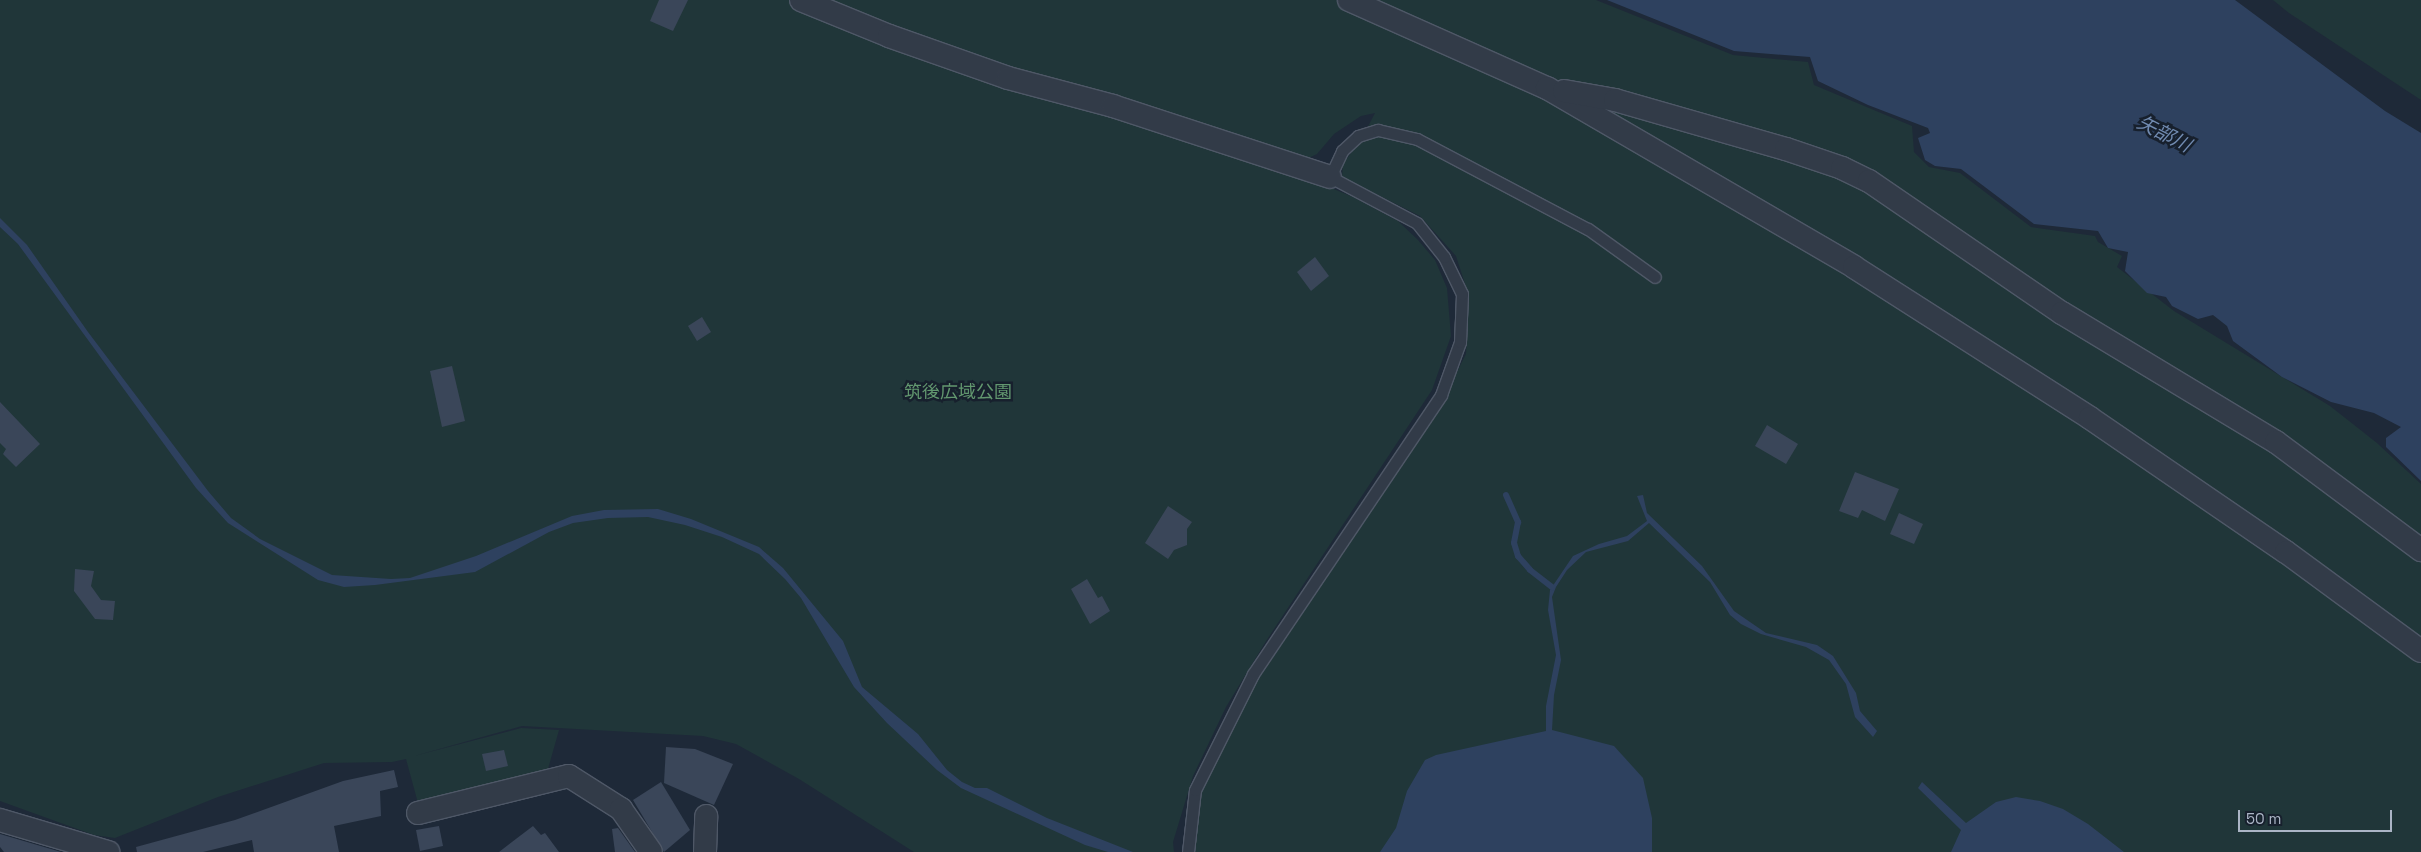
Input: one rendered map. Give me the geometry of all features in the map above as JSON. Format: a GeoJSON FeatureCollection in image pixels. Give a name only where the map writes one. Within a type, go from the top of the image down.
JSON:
{"type":"FeatureCollection","features":[{"type":"Feature","properties":{"kind":"street"},"geometry":{"type":"LineString","coordinates":[[802,0],[889,36],[1008,78],[1113,106],[1330,177]]}},
{"type":"Feature","properties":{"kind":"street"},"geometry":{"type":"LineString","coordinates":[[1349,0],[1547,88],[1854,268],[2090,418],[2286,552],[2421,651]]}},
{"type":"Feature","properties":{"kind":"street"},"geometry":{"type":"LineString","coordinates":[[1547,88],[1615,100],[1796,152],[1868,181],[2062,313],[2276,442],[2421,550]]}},
{"type":"Feature","properties":{"kind":"street"},"geometry":{"type":"LineString","coordinates":[[418,813],[570,776],[621,809],[651,852]]}},
{"type":"Feature","properties":{"kind":"street"},"geometry":{"type":"LineString","coordinates":[[705,852],[706,816]]}},
{"type":"Feature","properties":{"kind":"street"},"geometry":{"type":"LineString","coordinates":[[0,820],[108,852]]}},
{"type":"Feature","properties":{"kind":"lane"},"geometry":{"type":"LineString","coordinates":[[1188,852],[1195,790],[1253,674],[1441,394],[1460,342],[1462,294],[1444,257],[1418,223],[1330,177],[1342,151],[1358,136],[1378,130],[1417,139],[1588,229],[1655,277]]}},
{"type":"Feature","properties":{"kind":"green space","name":"筑後広域公園"},"geometry":{"type":"Polygon","coordinates":[[[0,0],[1596,0],[1733,55],[1808,62],[1814,85],[1912,126],[1914,152],[1929,167],[1960,173],[2031,227],[2095,236],[2098,242],[2122,256],[2117,267],[2174,311],[2330,406],[2377,443],[2421,484],[2421,852],[1194,852],[1199,795],[1217,751],[1257,681],[1436,413],[1466,354],[1469,296],[1456,256],[1420,216],[1342,177],[1343,163],[1360,142],[1375,113],[1361,116],[1334,134],[1317,154],[1304,160],[1300,175],[1353,197],[1398,221],[1418,240],[1435,260],[1447,288],[1451,336],[1432,390],[1266,641],[1226,707],[1193,776],[1173,842],[1174,852],[914,852],[799,779],[736,744],[703,736],[522,726],[414,756],[521,728],[559,730],[548,769],[418,803],[406,759],[392,762],[324,763],[218,797],[115,838],[94,835],[0,801],[0,0]]]}},
{"type":"Feature","properties":{"kind":"green space"},"geometry":{"type":"Polygon","coordinates":[[[2273,0],[2421,0],[2421,100],[2289,13],[2273,0]]]}},
{"type":"Feature","properties":{"kind":"water","name":"矢部川"},"geometry":{"type":"Polygon","coordinates":[[[1607,0],[2235,0],[2385,111],[2421,133],[2421,481],[2386,447],[2386,438],[2401,427],[2374,413],[2331,402],[2282,377],[2233,341],[2227,326],[2213,315],[2198,319],[2172,306],[2166,297],[2147,293],[2125,271],[2128,252],[2108,248],[2098,231],[2034,224],[1961,169],[1935,166],[1925,160],[1918,138],[1930,133],[1928,128],[1868,105],[1818,81],[1810,57],[1734,51],[1607,0]]]}},
{"type":"Feature","properties":{"kind":"water"},"geometry":{"type":"Polygon","coordinates":[[[0,218],[27,245],[88,332],[208,491],[231,518],[260,539],[332,575],[391,579],[410,578],[476,556],[572,516],[604,510],[658,509],[691,519],[759,547],[783,568],[843,641],[862,687],[918,734],[947,770],[962,782],[975,788],[987,788],[1047,818],[1133,852],[1108,852],[1085,845],[961,788],[937,770],[887,723],[854,687],[801,598],[785,579],[759,554],[722,537],[685,525],[648,517],[608,518],[573,523],[549,532],[475,572],[375,585],[344,587],[318,580],[228,523],[196,488],[18,244],[0,227],[0,218]]]}},
{"type":"Feature","properties":{"kind":"water"},"geometry":{"type":"Polygon","coordinates":[[[1643,495],[1647,513],[1702,566],[1734,611],[1766,633],[1817,645],[1833,656],[1856,693],[1860,711],[1877,731],[1873,737],[1855,717],[1846,684],[1829,660],[1806,647],[1761,634],[1741,624],[1730,615],[1710,582],[1649,523],[1628,541],[1586,552],[1567,570],[1556,587],[1552,597],[1561,660],[1554,695],[1552,730],[1614,746],[1643,778],[1652,818],[1652,852],[1380,852],[1396,828],[1407,791],[1425,760],[1436,755],[1546,731],[1546,706],[1556,655],[1548,610],[1550,590],[1573,556],[1599,544],[1627,536],[1647,521],[1637,496],[1643,495]]]}},
{"type":"Feature","properties":{"kind":"water"},"geometry":{"type":"Polygon","coordinates":[[[1922,782],[1966,823],[1996,802],[2016,797],[2040,801],[2063,809],[2088,824],[2124,852],[1951,852],[1961,830],[1918,788],[1922,782]]]}},
{"type":"Feature","properties":{"kind":"building"},"geometry":{"type":"Polygon","coordinates":[[[659,0],[688,0],[673,31],[650,21],[659,0]]]}},
{"type":"Feature","properties":{"kind":"building"},"geometry":{"type":"Polygon","coordinates":[[[1315,257],[1329,276],[1311,291],[1297,272],[1315,257]]]}},
{"type":"Feature","properties":{"kind":"building"},"geometry":{"type":"Polygon","coordinates":[[[702,317],[711,332],[697,341],[688,326],[702,317]]]}},
{"type":"Feature","properties":{"kind":"building"},"geometry":{"type":"Polygon","coordinates":[[[452,366],[465,421],[442,427],[430,371],[452,366]]]}},
{"type":"Feature","properties":{"kind":"building"},"geometry":{"type":"Polygon","coordinates":[[[0,402],[40,444],[16,467],[3,454],[6,449],[0,443],[0,402]]]}},
{"type":"Feature","properties":{"kind":"building"},"geometry":{"type":"Polygon","coordinates":[[[1767,425],[1798,444],[1786,464],[1755,446],[1767,425]]]}},
{"type":"Feature","properties":{"kind":"building"},"geometry":{"type":"Polygon","coordinates":[[[1855,472],[1899,489],[1885,521],[1862,510],[1858,518],[1839,511],[1855,472]]]}},
{"type":"Feature","properties":{"kind":"building"},"geometry":{"type":"Polygon","coordinates":[[[1168,506],[1192,522],[1187,529],[1187,545],[1174,550],[1168,559],[1145,543],[1168,506]]]}},
{"type":"Feature","properties":{"kind":"building"},"geometry":{"type":"Polygon","coordinates":[[[1899,513],[1923,524],[1914,544],[1890,534],[1899,513]]]}},
{"type":"Feature","properties":{"kind":"building"},"geometry":{"type":"Polygon","coordinates":[[[75,569],[94,571],[91,586],[101,600],[115,601],[113,620],[95,619],[74,591],[75,569]]]}},
{"type":"Feature","properties":{"kind":"building"},"geometry":{"type":"Polygon","coordinates":[[[1087,579],[1098,598],[1102,596],[1110,611],[1090,624],[1071,589],[1087,579]]]}},
{"type":"Feature","properties":{"kind":"building"},"geometry":{"type":"Polygon","coordinates":[[[666,747],[695,749],[733,764],[714,805],[664,783],[666,747]]]}},
{"type":"Feature","properties":{"kind":"building"},"geometry":{"type":"Polygon","coordinates":[[[504,750],[508,766],[486,771],[482,754],[504,750]]]}},
{"type":"Feature","properties":{"kind":"building"},"geometry":{"type":"Polygon","coordinates":[[[394,770],[398,787],[380,791],[381,816],[334,826],[339,852],[254,852],[252,840],[203,852],[137,852],[136,847],[235,820],[343,781],[394,770]]]}},
{"type":"Feature","properties":{"kind":"building"},"geometry":{"type":"Polygon","coordinates":[[[661,782],[690,830],[664,852],[633,800],[661,782]]]}},
{"type":"Feature","properties":{"kind":"building"},"geometry":{"type":"Polygon","coordinates":[[[439,826],[443,846],[420,851],[416,830],[439,826]]]}},
{"type":"Feature","properties":{"kind":"building"},"geometry":{"type":"Polygon","coordinates":[[[533,826],[541,835],[545,833],[559,852],[499,852],[533,826]]]}},
{"type":"Feature","properties":{"kind":"building"},"geometry":{"type":"Polygon","coordinates":[[[618,828],[635,852],[615,852],[612,829],[618,828]]]}},
{"type":"Feature","properties":{"kind":"building"},"geometry":{"type":"Polygon","coordinates":[[[0,834],[61,852],[4,852],[0,847],[0,834]]]}},
{"type":"Feature","properties":{"kind":"waterway"},"geometry":{"type":"LineString","coordinates":[[1506,495],[1518,522],[1514,543],[1518,556],[1530,570],[1552,587]]}}]}
